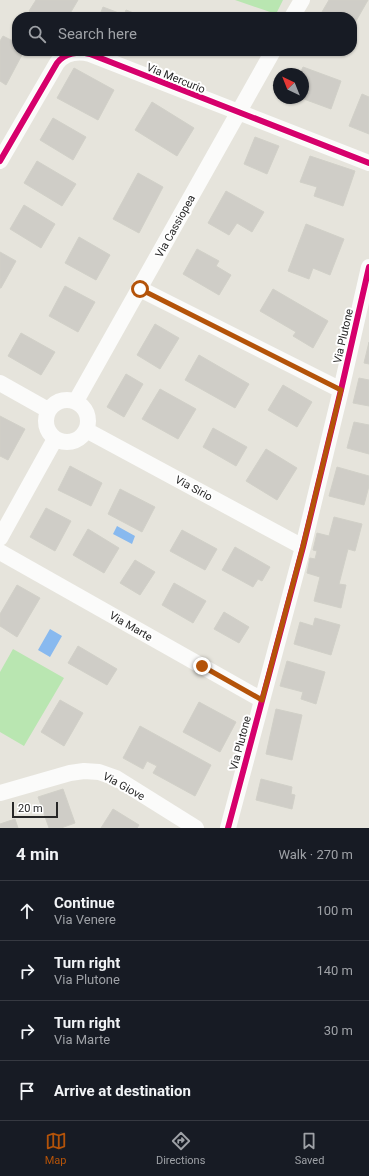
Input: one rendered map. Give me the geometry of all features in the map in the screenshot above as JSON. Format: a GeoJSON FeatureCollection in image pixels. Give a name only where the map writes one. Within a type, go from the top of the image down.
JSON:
{"type":"FeatureCollection","features":[{"type":"Feature","properties":{"kind":"street"},"geometry":{"type":"LineString","coordinates":[[295,12],[302,0]]}},
{"type":"Feature","properties":{"kind":"street","name":"Via Mercurio"},"geometry":{"type":"LineString","coordinates":[[0,161],[55,66],[63,58],[67,56]]}},
{"type":"Feature","properties":{"kind":"street","name":"Via Mercurio"},"geometry":{"type":"LineString","coordinates":[[95,56],[238,113]]}},
{"type":"Feature","properties":{"kind":"street","name":"Via Cassiopea"},"geometry":{"type":"LineString","coordinates":[[76,401],[270,56]]}},
{"type":"Feature","properties":{"kind":"street"},"geometry":{"type":"LineString","coordinates":[[238,113],[369,163]]}},
{"type":"Feature","properties":{"kind":"street","name":"Via Plutone"},"geometry":{"type":"LineString","coordinates":[[228,828],[303,546],[369,267]]}},
{"type":"Feature","properties":{"kind":"street"},"geometry":{"type":"LineString","coordinates":[[140,289],[341,390]]}},
{"type":"Feature","properties":{"kind":"street"},"geometry":{"type":"LineString","coordinates":[[0,383],[48,410]]}},
{"type":"Feature","properties":{"kind":"street"},"geometry":{"type":"LineString","coordinates":[[64,399],[76,401],[82,405],[86,411],[88,424],[86,430],[82,436],[76,440],[62,442],[55,439],[50,434],[46,423],[48,410],[52,405],[64,399]]}},
{"type":"Feature","properties":{"kind":"street","name":"Via Sirio"},"geometry":{"type":"LineString","coordinates":[[86,430],[303,546]]}},
{"type":"Feature","properties":{"kind":"street"},"geometry":{"type":"LineString","coordinates":[[0,538],[55,439]]}},
{"type":"Feature","properties":{"kind":"street","name":"Via Marte"},"geometry":{"type":"LineString","coordinates":[[0,552],[262,700]]}},
{"type":"Feature","properties":{"kind":"street","name":"Via Giove"},"geometry":{"type":"LineString","coordinates":[[0,793],[70,773],[84,771],[99,772],[116,778],[196,828]]}},
{"type":"Feature","properties":{"kind":"green space"},"geometry":{"type":"Polygon","coordinates":[[[235,0],[283,0],[277,12],[270,12],[235,0]]]}},
{"type":"Feature","properties":{"kind":"green space"},"geometry":{"type":"Polygon","coordinates":[[[13,649],[64,678],[24,746],[0,732],[0,672],[13,649]]]}},
{"type":"Feature","properties":{"kind":"water"},"geometry":{"type":"Polygon","coordinates":[[[117,526],[135,536],[132,544],[113,534],[117,526]]]}},
{"type":"Feature","properties":{"kind":"water"},"geometry":{"type":"Polygon","coordinates":[[[50,629],[62,636],[50,657],[38,650],[50,629]]]}},
{"type":"Feature","properties":{"kind":"building"},"geometry":{"type":"Polygon","coordinates":[[[36,0],[78,0],[71,12],[29,11],[36,0]]]}},
{"type":"Feature","properties":{"kind":"building"},"geometry":{"type":"Polygon","coordinates":[[[329,0],[368,0],[357,19],[357,12],[322,12],[329,0]]]}},
{"type":"Feature","properties":{"kind":"building"},"geometry":{"type":"Polygon","coordinates":[[[103,7],[116,12],[101,12],[103,7]]]}},
{"type":"Feature","properties":{"kind":"building"},"geometry":{"type":"Polygon","coordinates":[[[3,36],[12,40],[12,56],[21,56],[6,85],[0,81],[0,41],[3,36]]]}},
{"type":"Feature","properties":{"kind":"building"},"geometry":{"type":"Polygon","coordinates":[[[74,68],[114,90],[98,120],[57,98],[74,68]]]}},
{"type":"Feature","properties":{"kind":"building"},"geometry":{"type":"Polygon","coordinates":[[[309,69],[341,81],[331,109],[309,101],[309,69]]]}},
{"type":"Feature","properties":{"kind":"building"},"geometry":{"type":"Polygon","coordinates":[[[362,94],[369,97],[369,134],[349,126],[362,94]]]}},
{"type":"Feature","properties":{"kind":"building"},"geometry":{"type":"Polygon","coordinates":[[[152,102],[194,128],[177,156],[135,130],[152,102]]]}},
{"type":"Feature","properties":{"kind":"building"},"geometry":{"type":"Polygon","coordinates":[[[53,118],[86,137],[73,160],[40,140],[53,118]]]}},
{"type":"Feature","properties":{"kind":"building"},"geometry":{"type":"Polygon","coordinates":[[[255,137],[279,146],[267,174],[244,164],[255,137]]]}},
{"type":"Feature","properties":{"kind":"building"},"geometry":{"type":"Polygon","coordinates":[[[310,156],[355,171],[343,206],[314,196],[317,187],[300,182],[310,156]]]}},
{"type":"Feature","properties":{"kind":"building"},"geometry":{"type":"Polygon","coordinates":[[[37,161],[76,184],[62,206],[24,183],[37,161]]]}},
{"type":"Feature","properties":{"kind":"building"},"geometry":{"type":"Polygon","coordinates":[[[138,173],[163,187],[139,233],[113,219],[138,173]]]}},
{"type":"Feature","properties":{"kind":"building"},"geometry":{"type":"Polygon","coordinates":[[[226,191],[264,212],[252,232],[237,223],[229,235],[208,223],[226,191]]]}},
{"type":"Feature","properties":{"kind":"building"},"geometry":{"type":"Polygon","coordinates":[[[24,205],[55,224],[41,248],[10,229],[24,205]]]}},
{"type":"Feature","properties":{"kind":"building"},"geometry":{"type":"Polygon","coordinates":[[[306,224],[344,239],[330,275],[313,268],[309,279],[288,271],[306,224]]]}},
{"type":"Feature","properties":{"kind":"building"},"geometry":{"type":"Polygon","coordinates":[[[79,237],[110,255],[96,280],[65,263],[79,237]]]}},
{"type":"Feature","properties":{"kind":"building"},"geometry":{"type":"Polygon","coordinates":[[[197,249],[219,261],[216,266],[231,275],[219,295],[183,274],[197,249]]]}},
{"type":"Feature","properties":{"kind":"building"},"geometry":{"type":"Polygon","coordinates":[[[0,252],[16,261],[1,288],[0,288],[0,252]]]}},
{"type":"Feature","properties":{"kind":"building"},"geometry":{"type":"Polygon","coordinates":[[[65,286],[95,302],[78,332],[49,316],[65,286]]]}},
{"type":"Feature","properties":{"kind":"building"},"geometry":{"type":"Polygon","coordinates":[[[273,289],[328,321],[313,348],[293,336],[296,332],[260,311],[273,289]]]}},
{"type":"Feature","properties":{"kind":"building"},"geometry":{"type":"Polygon","coordinates":[[[155,324],[179,338],[160,369],[137,355],[155,324]]]}},
{"type":"Feature","properties":{"kind":"building"},"geometry":{"type":"Polygon","coordinates":[[[21,333],[55,352],[41,375],[8,356],[21,333]]]}},
{"type":"Feature","properties":{"kind":"building"},"geometry":{"type":"Polygon","coordinates":[[[369,342],[369,364],[364,363],[369,342]]]}},
{"type":"Feature","properties":{"kind":"building"},"geometry":{"type":"Polygon","coordinates":[[[199,355],[249,384],[235,408],[185,380],[199,355]]]}},
{"type":"Feature","properties":{"kind":"building"},"geometry":{"type":"Polygon","coordinates":[[[126,374],[143,384],[124,417],[107,407],[126,374]]]}},
{"type":"Feature","properties":{"kind":"building"},"geometry":{"type":"Polygon","coordinates":[[[359,378],[369,380],[369,406],[353,403],[359,378]]]}},
{"type":"Feature","properties":{"kind":"building"},"geometry":{"type":"Polygon","coordinates":[[[283,385],[312,402],[297,427],[268,410],[283,385]]]}},
{"type":"Feature","properties":{"kind":"building"},"geometry":{"type":"Polygon","coordinates":[[[160,389],[196,409],[178,439],[142,419],[160,389]]]}},
{"type":"Feature","properties":{"kind":"building"},"geometry":{"type":"Polygon","coordinates":[[[0,416],[25,429],[8,460],[0,456],[0,416]]]}},
{"type":"Feature","properties":{"kind":"building"},"geometry":{"type":"Polygon","coordinates":[[[354,422],[369,425],[369,454],[347,448],[354,422]]]}},
{"type":"Feature","properties":{"kind":"building"},"geometry":{"type":"Polygon","coordinates":[[[213,428],[247,447],[236,466],[203,447],[213,428]]]}},
{"type":"Feature","properties":{"kind":"building"},"geometry":{"type":"Polygon","coordinates":[[[266,449],[297,468],[277,500],[246,481],[266,449]]]}},
{"type":"Feature","properties":{"kind":"building"},"geometry":{"type":"Polygon","coordinates":[[[70,466],[102,483],[91,506],[58,490],[70,466]]]}},
{"type":"Feature","properties":{"kind":"building"},"geometry":{"type":"Polygon","coordinates":[[[337,467],[369,476],[369,486],[364,505],[329,496],[337,467]]]}},
{"type":"Feature","properties":{"kind":"building"},"geometry":{"type":"Polygon","coordinates":[[[120,489],[155,507],[142,532],[108,514],[120,489]]]}},
{"type":"Feature","properties":{"kind":"building"},"geometry":{"type":"Polygon","coordinates":[[[46,508],[71,521],[55,551],[30,537],[46,508]]]}},
{"type":"Feature","properties":{"kind":"building"},"geometry":{"type":"Polygon","coordinates":[[[334,517],[362,524],[355,551],[348,549],[339,584],[346,585],[341,608],[314,601],[320,577],[307,573],[310,558],[315,559],[317,551],[313,550],[317,533],[329,536],[334,517]]]}},
{"type":"Feature","properties":{"kind":"building"},"geometry":{"type":"Polygon","coordinates":[[[88,529],[119,548],[104,573],[73,555],[88,529]]]}},
{"type":"Feature","properties":{"kind":"building"},"geometry":{"type":"Polygon","coordinates":[[[182,530],[217,549],[205,570],[170,551],[182,530]]]}},
{"type":"Feature","properties":{"kind":"building"},"geometry":{"type":"Polygon","coordinates":[[[235,547],[270,567],[262,581],[258,579],[253,587],[222,570],[235,547]]]}},
{"type":"Feature","properties":{"kind":"building"},"geometry":{"type":"Polygon","coordinates":[[[135,560],[155,572],[140,595],[120,583],[135,560]]]}},
{"type":"Feature","properties":{"kind":"building"},"geometry":{"type":"Polygon","coordinates":[[[174,583],[206,601],[193,623],[162,605],[174,583]]]}},
{"type":"Feature","properties":{"kind":"building"},"geometry":{"type":"Polygon","coordinates":[[[17,585],[40,598],[17,637],[0,626],[0,614],[17,585]]]}},
{"type":"Feature","properties":{"kind":"building"},"geometry":{"type":"Polygon","coordinates":[[[224,612],[249,627],[239,643],[214,629],[224,612]]]}},
{"type":"Feature","properties":{"kind":"building"},"geometry":{"type":"Polygon","coordinates":[[[315,618],[340,625],[331,655],[294,644],[300,622],[313,626],[315,618]]]}},
{"type":"Feature","properties":{"kind":"building"},"geometry":{"type":"Polygon","coordinates":[[[78,646],[117,669],[107,685],[68,663],[78,646]]]}},
{"type":"Feature","properties":{"kind":"building"},"geometry":{"type":"Polygon","coordinates":[[[287,661],[325,672],[316,704],[301,699],[303,692],[280,686],[287,661]]]}},
{"type":"Feature","properties":{"kind":"building"},"geometry":{"type":"Polygon","coordinates":[[[60,700],[83,713],[64,746],[41,732],[60,700]]]}},
{"type":"Feature","properties":{"kind":"building"},"geometry":{"type":"Polygon","coordinates":[[[199,702],[236,722],[220,752],[183,732],[199,702]]]}},
{"type":"Feature","properties":{"kind":"building"},"geometry":{"type":"Polygon","coordinates":[[[276,709],[302,715],[292,760],[266,754],[276,709]]]}},
{"type":"Feature","properties":{"kind":"building"},"geometry":{"type":"Polygon","coordinates":[[[140,726],[211,765],[195,796],[153,773],[157,766],[147,761],[143,769],[123,758],[140,726]]]}},
{"type":"Feature","properties":{"kind":"building"},"geometry":{"type":"Polygon","coordinates":[[[261,779],[292,787],[291,794],[295,795],[292,809],[256,800],[261,779]]]}},
{"type":"Feature","properties":{"kind":"building"},"geometry":{"type":"Polygon","coordinates":[[[63,789],[75,823],[61,828],[49,828],[38,797],[63,789]]]}},
{"type":"Feature","properties":{"kind":"building"},"geometry":{"type":"Polygon","coordinates":[[[113,809],[139,825],[137,828],[101,828],[113,809]]]}},
{"type":"Feature","properties":{"kind":"building"},"geometry":{"type":"Polygon","coordinates":[[[15,819],[18,828],[0,828],[0,824],[15,819]]]}},
{"type":"Feature","properties":{"kind":"cycle path"},"geometry":{"type":"LineString","coordinates":[[0,161],[57,63],[66,56]]}},
{"type":"Feature","properties":{"kind":"cycle path"},"geometry":{"type":"LineString","coordinates":[[95,56],[369,163]]}},
{"type":"Feature","properties":{"kind":"cycle path"},"geometry":{"type":"LineString","coordinates":[[228,828],[303,547],[369,267]]}},
{"type":"Feature","properties":{"kind":"route"},"geometry":{"type":"LineString","coordinates":[[140,289],[341,390],[303,546],[262,700],[202,666]]}}]}
